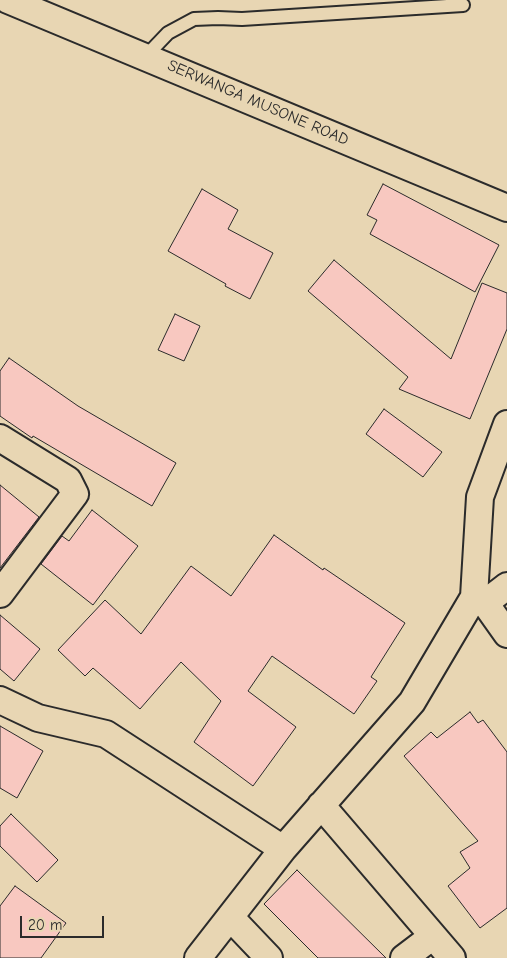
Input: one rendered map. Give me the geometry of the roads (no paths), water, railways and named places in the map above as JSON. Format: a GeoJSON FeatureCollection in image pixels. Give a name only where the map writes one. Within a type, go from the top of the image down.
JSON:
{"type":"FeatureCollection","features":[{"type":"Feature","properties":{"kind":"street","name":"SERWANGA MUSONE ROAD"},"geometry":{"type":"LineString","coordinates":[[8,0],[507,208]]}},
{"type":"Feature","properties":{"kind":"street"},"geometry":{"type":"LineString","coordinates":[[507,424],[480,497],[480,600],[507,634]]}},
{"type":"Feature","properties":{"kind":"street"},"geometry":{"type":"LineString","coordinates":[[0,438],[68,480],[75,494],[0,594]]}},
{"type":"Feature","properties":{"kind":"street"},"geometry":{"type":"LineString","coordinates":[[198,958],[283,849],[412,702],[480,600],[507,586]]}},
{"type":"Feature","properties":{"kind":"street"},"geometry":{"type":"LineString","coordinates":[[0,700],[38,718],[106,734],[283,849]]}},
{"type":"Feature","properties":{"kind":"street"},"geometry":{"type":"LineString","coordinates":[[321,804],[452,958]]}},
{"type":"Feature","properties":{"kind":"street"},"geometry":{"type":"LineString","coordinates":[[230,917],[269,958]]}},
{"type":"Feature","properties":{"kind":"street"},"geometry":{"type":"LineString","coordinates":[[404,958],[433,936]]}},
{"type":"Feature","properties":{"kind":"lane"},"geometry":{"type":"LineString","coordinates":[[146,56],[168,34],[194,19],[242,19],[463,5]]}}]}
